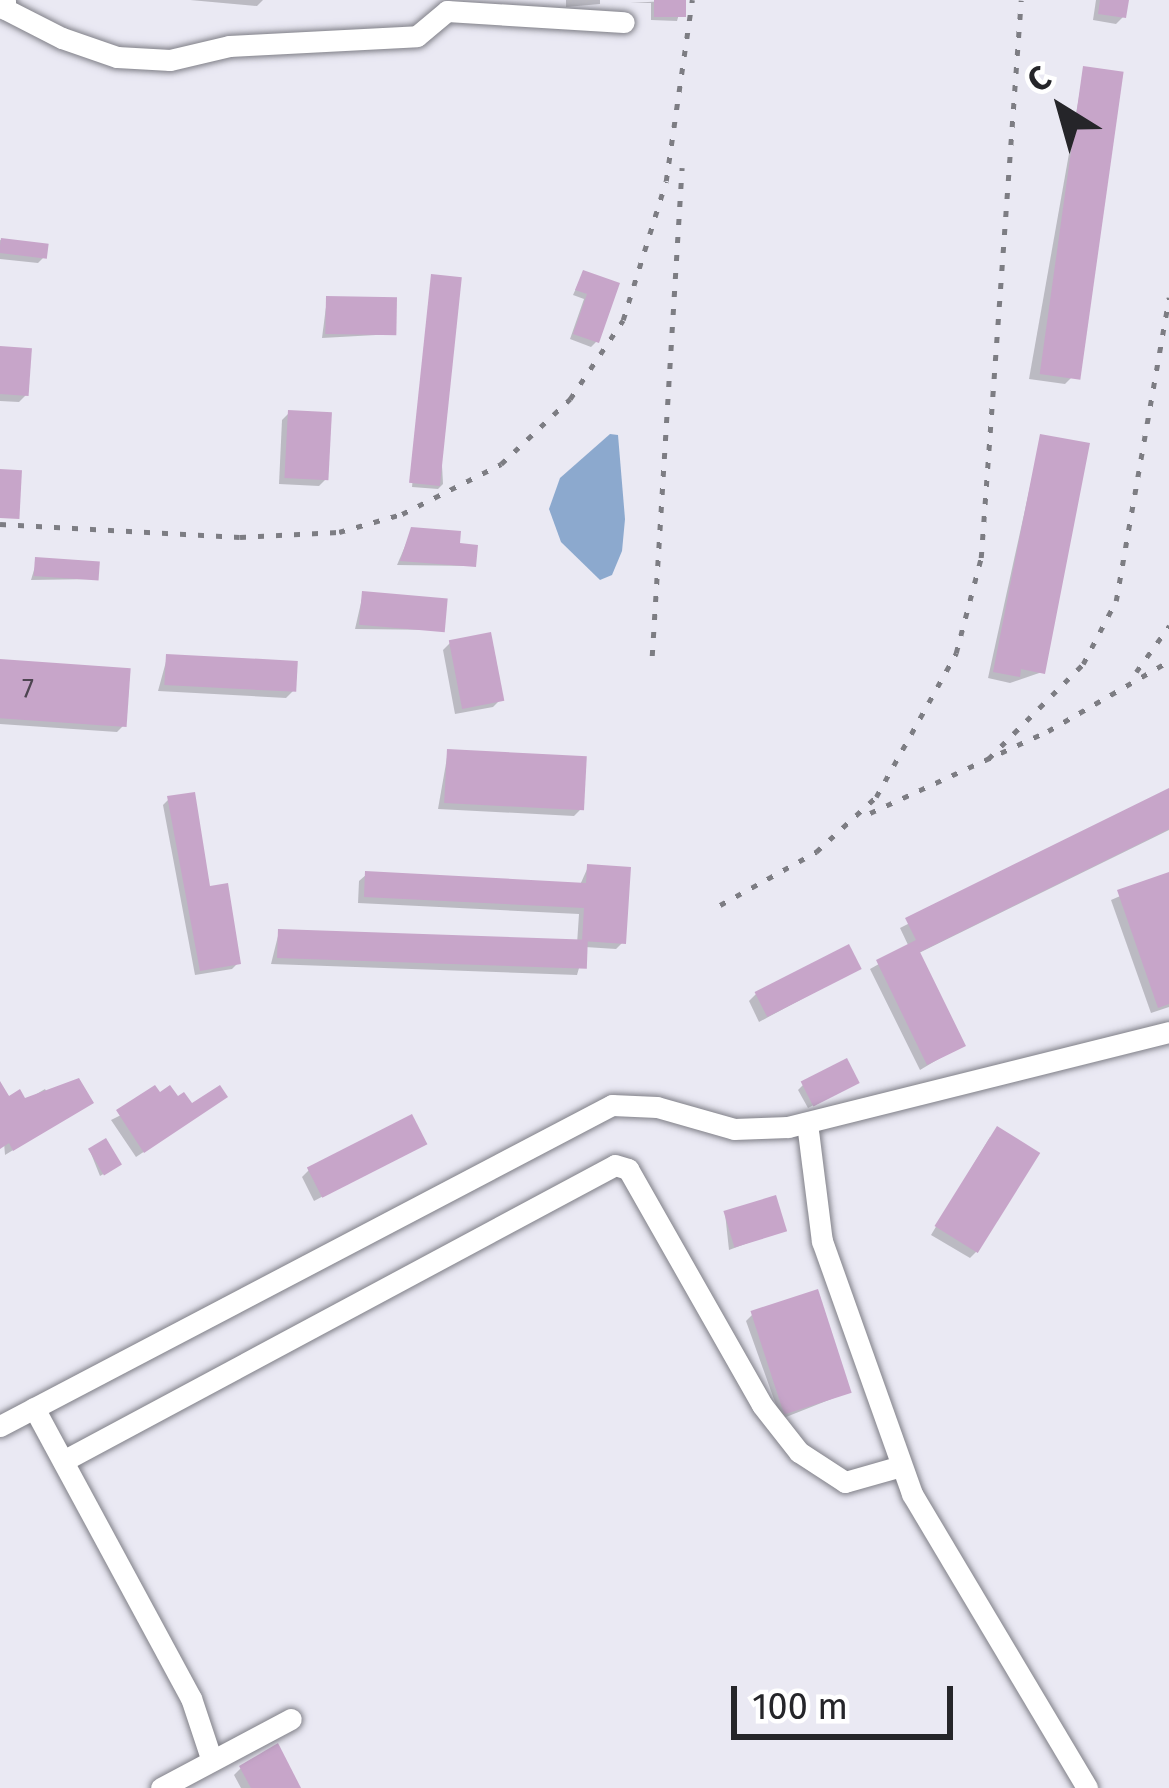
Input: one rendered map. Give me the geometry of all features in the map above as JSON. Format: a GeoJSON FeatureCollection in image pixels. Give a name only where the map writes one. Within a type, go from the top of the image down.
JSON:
{"type":"FeatureCollection","features":[{"type":"Feature","properties":{"kind":"lane"},"geometry":{"type":"LineString","coordinates":[[5,0],[4,10],[62,38],[117,57],[170,60],[229,46],[417,36],[447,11],[624,22]]}},
{"type":"Feature","properties":{"kind":"lane"},"geometry":{"type":"LineString","coordinates":[[0,1426],[612,1105],[657,1107],[734,1129],[807,1123],[1169,1032]]}},
{"type":"Feature","properties":{"kind":"lane"},"geometry":{"type":"LineString","coordinates":[[807,1123],[822,1241],[902,1466],[1088,1788]]}},
{"type":"Feature","properties":{"kind":"lane"},"geometry":{"type":"LineString","coordinates":[[63,1461],[615,1165],[628,1169],[762,1405],[799,1452],[845,1482],[902,1466]]}},
{"type":"Feature","properties":{"kind":"lane"},"geometry":{"type":"LineString","coordinates":[[34,1408],[191,1698],[212,1761]]}},
{"type":"Feature","properties":{"kind":"lane"},"geometry":{"type":"LineString","coordinates":[[161,1788],[190,1781],[212,1761],[291,1719]]}},
{"type":"Feature","properties":{"kind":"water"},"geometry":{"type":"Polygon","coordinates":[[[610,434],[618,435],[625,519],[622,551],[612,575],[600,580],[561,542],[549,509],[560,478],[610,434]]]}},
{"type":"Feature","properties":{"kind":"building"},"geometry":{"type":"Polygon","coordinates":[[[654,0],[686,0],[686,17],[654,17],[654,0]]]}},
{"type":"Feature","properties":{"kind":"building"},"geometry":{"type":"Polygon","coordinates":[[[1100,0],[1129,0],[1126,18],[1098,14],[1100,0]]]}},
{"type":"Feature","properties":{"kind":"building"},"geometry":{"type":"Polygon","coordinates":[[[1083,66],[1124,72],[1080,380],[1040,374],[1083,66]]]}},
{"type":"Feature","properties":{"kind":"building"},"geometry":{"type":"Polygon","coordinates":[[[1,238],[49,244],[47,259],[0,253],[1,238]]]}},
{"type":"Feature","properties":{"kind":"building"},"geometry":{"type":"Polygon","coordinates":[[[583,270],[620,283],[599,343],[573,334],[587,294],[575,290],[583,270]]]}},
{"type":"Feature","properties":{"kind":"building"},"geometry":{"type":"Polygon","coordinates":[[[431,274],[462,277],[440,486],[409,483],[431,274]]]}},
{"type":"Feature","properties":{"kind":"building"},"geometry":{"type":"Polygon","coordinates":[[[326,296],[397,297],[396,335],[325,334],[326,296]]]}},
{"type":"Feature","properties":{"kind":"building"},"geometry":{"type":"Polygon","coordinates":[[[0,346],[32,348],[29,396],[0,394],[0,346]]]}},
{"type":"Feature","properties":{"kind":"building"},"geometry":{"type":"Polygon","coordinates":[[[288,410],[332,412],[328,480],[284,478],[288,410]]]}},
{"type":"Feature","properties":{"kind":"building"},"geometry":{"type":"Polygon","coordinates":[[[1040,434],[1090,443],[1045,674],[1021,669],[1020,677],[993,672],[1040,434]]]}},
{"type":"Feature","properties":{"kind":"building"},"geometry":{"type":"Polygon","coordinates":[[[0,469],[22,470],[19,519],[0,518],[0,469]]]}},
{"type":"Feature","properties":{"kind":"building"},"geometry":{"type":"Polygon","coordinates":[[[411,527],[461,531],[460,543],[478,545],[476,567],[400,561],[411,527]]]}},
{"type":"Feature","properties":{"kind":"building"},"geometry":{"type":"Polygon","coordinates":[[[35,557],[100,562],[99,580],[34,576],[35,557]]]}},
{"type":"Feature","properties":{"kind":"building"},"geometry":{"type":"Polygon","coordinates":[[[362,591],[448,598],[445,632],[359,625],[362,591]]]}},
{"type":"Feature","properties":{"kind":"building"},"geometry":{"type":"Polygon","coordinates":[[[491,632],[504,701],[462,709],[449,640],[491,632]]]}},
{"type":"Feature","properties":{"kind":"building"},"geometry":{"type":"Polygon","coordinates":[[[166,654],[298,661],[296,692],[164,685],[166,654]]]}},
{"type":"Feature","properties":{"kind":"building"},"geometry":{"type":"Polygon","coordinates":[[[0,659],[131,668],[127,727],[0,718],[0,659]]]}},
{"type":"Feature","properties":{"kind":"building"},"geometry":{"type":"Polygon","coordinates":[[[447,749],[587,756],[584,810],[444,803],[447,749]]]}},
{"type":"Feature","properties":{"kind":"building"},"geometry":{"type":"Polygon","coordinates":[[[1169,788],[1169,829],[920,952],[966,1046],[927,1065],[876,960],[916,940],[905,918],[1169,788]]]}},
{"type":"Feature","properties":{"kind":"building"},"geometry":{"type":"Polygon","coordinates":[[[195,792],[210,886],[228,883],[241,964],[200,971],[167,796],[195,792]]]}},
{"type":"Feature","properties":{"kind":"building"},"geometry":{"type":"Polygon","coordinates":[[[587,864],[631,867],[626,944],[582,941],[584,908],[364,897],[365,871],[586,883],[587,864]]]}},
{"type":"Feature","properties":{"kind":"building"},"geometry":{"type":"Polygon","coordinates":[[[1169,872],[1169,1004],[1158,1008],[1117,890],[1169,872]]]}},
{"type":"Feature","properties":{"kind":"building"},"geometry":{"type":"Polygon","coordinates":[[[278,929],[588,940],[587,969],[277,958],[278,929]]]}},
{"type":"Feature","properties":{"kind":"building"},"geometry":{"type":"Polygon","coordinates":[[[849,944],[862,969],[767,1017],[755,992],[849,944]]]}},
{"type":"Feature","properties":{"kind":"building"},"geometry":{"type":"Polygon","coordinates":[[[847,1058],[860,1083],[813,1107],[801,1082],[847,1058]]]}},
{"type":"Feature","properties":{"kind":"building"},"geometry":{"type":"Polygon","coordinates":[[[79,1078],[94,1103],[13,1151],[9,1143],[0,1149],[0,1081],[9,1096],[20,1089],[25,1098],[79,1078]]]}},
{"type":"Feature","properties":{"kind":"building"},"geometry":{"type":"Polygon","coordinates":[[[155,1085],[160,1092],[170,1085],[192,1103],[220,1085],[228,1097],[144,1153],[116,1110],[155,1085]]]}},
{"type":"Feature","properties":{"kind":"building"},"geometry":{"type":"Polygon","coordinates":[[[412,1114],[427,1144],[322,1198],[307,1168],[412,1114]]]}},
{"type":"Feature","properties":{"kind":"building"},"geometry":{"type":"Polygon","coordinates":[[[997,1126],[1040,1153],[978,1253],[934,1226],[997,1126]]]}},
{"type":"Feature","properties":{"kind":"building"},"geometry":{"type":"Polygon","coordinates":[[[106,1138],[122,1165],[104,1175],[88,1149],[106,1138]]]}},
{"type":"Feature","properties":{"kind":"building"},"geometry":{"type":"Polygon","coordinates":[[[776,1195],[787,1231],[735,1247],[723,1211],[776,1195]]]}},
{"type":"Feature","properties":{"kind":"building"},"geometry":{"type":"Polygon","coordinates":[[[818,1289],[852,1393],[784,1415],[750,1311],[818,1289]]]}},
{"type":"Feature","properties":{"kind":"building"},"geometry":{"type":"Polygon","coordinates":[[[278,1743],[301,1788],[251,1788],[239,1766],[278,1743]]]}},
{"type":"Feature","properties":{"kind":"railway"},"geometry":{"type":"LineString","coordinates":[[0,524],[240,537],[339,532],[402,514],[501,464],[570,399],[623,320],[666,181],[692,0]]}},
{"type":"Feature","properties":{"kind":"railway"},"geometry":{"type":"LineString","coordinates":[[720,905],[816,852],[876,797],[956,653],[981,558],[1021,0]]}},
{"type":"Feature","properties":{"kind":"railway"},"geometry":{"type":"LineString","coordinates":[[652,656],[682,168]]}},
{"type":"Feature","properties":{"kind":"railway"},"geometry":{"type":"LineString","coordinates":[[988,759],[1083,664],[1116,601],[1169,298]]}},
{"type":"Feature","properties":{"kind":"railway"},"geometry":{"type":"LineString","coordinates":[[1136,672],[1169,626]]}},
{"type":"Feature","properties":{"kind":"railway"},"geometry":{"type":"LineString","coordinates":[[870,813],[1048,731],[1169,661]]}}]}
